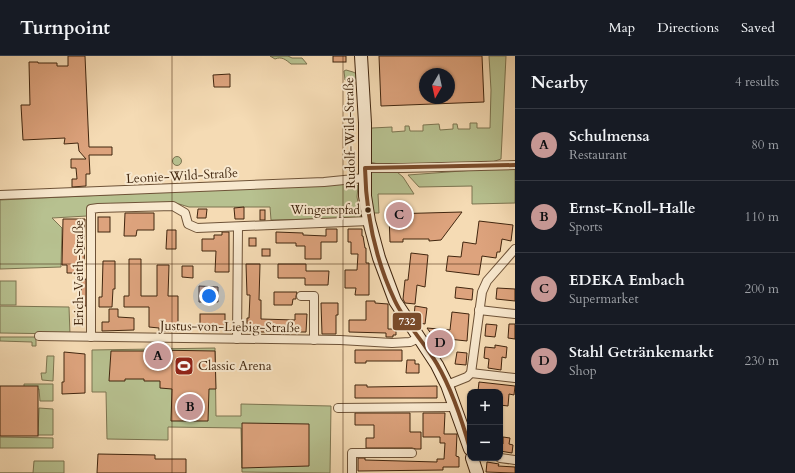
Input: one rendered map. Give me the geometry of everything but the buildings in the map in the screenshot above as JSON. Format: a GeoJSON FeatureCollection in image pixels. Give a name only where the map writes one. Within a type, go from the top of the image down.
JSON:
{"type":"FeatureCollection","features":[{"type":"Feature","properties":{"kind":"street","name":"Rudolf-Wild-Straße"},"geometry":{"type":"LineString","coordinates":[[362,56],[365,123],[365,196],[369,221],[379,258],[394,298],[437,365],[447,385],[467,441]]}},
{"type":"Feature","properties":{"kind":"street","name":"Leonie-Wild-Straße"},"geometry":{"type":"LineString","coordinates":[[0,195],[324,182],[365,173],[403,168],[515,165]]}},
{"type":"Feature","properties":{"kind":"street","name":"Erich-Veith-Straße"},"geometry":{"type":"LineString","coordinates":[[91,337],[91,209],[173,206],[185,213],[188,224],[196,228],[238,227]]}},
{"type":"Feature","properties":{"kind":"street"},"geometry":{"type":"LineString","coordinates":[[237,339],[238,227],[369,221]]}},
{"type":"Feature","properties":{"kind":"street"},"geometry":{"type":"LineString","coordinates":[[447,385],[467,377],[471,373],[482,292],[486,281],[515,249]]}},
{"type":"Feature","properties":{"kind":"street"},"geometry":{"type":"LineString","coordinates":[[301,296],[314,296],[314,340]]}},
{"type":"Feature","properties":{"kind":"street"},"geometry":{"type":"LineString","coordinates":[[479,310],[515,314]]}},
{"type":"Feature","properties":{"kind":"street","name":"Justus-von-Liebig-Straße"},"geometry":{"type":"LineString","coordinates":[[39,336],[410,342],[419,338]]}},
{"type":"Feature","properties":{"kind":"street"},"geometry":{"type":"LineString","coordinates":[[471,373],[515,378]]}},
{"type":"Feature","properties":{"kind":"street"},"geometry":{"type":"LineString","coordinates":[[338,408],[455,407]]}},
{"type":"Feature","properties":{"kind":"street"},"geometry":{"type":"LineString","coordinates":[[352,473],[352,453],[412,453]]}},
{"type":"Feature","properties":{"kind":"street"},"geometry":{"type":"LineString","coordinates":[[503,458],[515,460]]}},
{"type":"Feature","properties":{"kind":"street"},"geometry":{"type":"LineString","coordinates":[[473,461],[477,473]]}},
{"type":"Feature","properties":{"kind":"green space"},"geometry":{"type":"Polygon","coordinates":[[[270,56],[302,58],[307,64],[291,64],[284,59],[275,59],[270,56]]]}},
{"type":"Feature","properties":{"kind":"green space"},"geometry":{"type":"Polygon","coordinates":[[[489,56],[506,56],[501,159],[492,162],[427,165],[389,165],[368,161],[368,134],[372,128],[392,127],[392,132],[405,131],[405,126],[409,126],[410,131],[423,131],[423,125],[439,124],[440,130],[453,129],[453,124],[457,124],[458,129],[470,129],[470,123],[477,123],[477,128],[490,128],[491,90],[489,56]]]}},
{"type":"Feature","properties":{"kind":"green space"},"geometry":{"type":"Polygon","coordinates":[[[346,70],[359,75],[359,80],[345,80],[344,71],[346,70]]]}},
{"type":"Feature","properties":{"kind":"green space"},"geometry":{"type":"Polygon","coordinates":[[[175,157],[179,157],[181,161],[179,165],[175,165],[173,163],[173,159],[175,157]]]}},
{"type":"Feature","properties":{"kind":"green space"},"geometry":{"type":"Polygon","coordinates":[[[515,167],[515,203],[472,204],[472,186],[419,187],[408,175],[515,167]]]}},
{"type":"Feature","properties":{"kind":"green space"},"geometry":{"type":"Polygon","coordinates":[[[373,172],[397,172],[403,177],[414,194],[378,194],[379,213],[371,213],[370,175],[373,172]]]}},
{"type":"Feature","properties":{"kind":"green space"},"geometry":{"type":"Polygon","coordinates":[[[353,183],[358,186],[357,197],[361,218],[271,220],[270,207],[189,207],[179,204],[88,206],[87,216],[52,218],[62,228],[61,267],[0,269],[0,200],[353,183]]]}},
{"type":"Feature","properties":{"kind":"green space"},"geometry":{"type":"Polygon","coordinates":[[[0,281],[16,281],[16,305],[0,305],[0,281]]]}},
{"type":"Feature","properties":{"kind":"green space"},"geometry":{"type":"Polygon","coordinates":[[[0,306],[69,307],[70,334],[0,333],[0,306]]]}},
{"type":"Feature","properties":{"kind":"green space"},"geometry":{"type":"Polygon","coordinates":[[[0,337],[36,337],[36,346],[32,346],[32,342],[0,341],[0,337]]]}},
{"type":"Feature","properties":{"kind":"green space"},"geometry":{"type":"Polygon","coordinates":[[[215,348],[216,416],[241,416],[241,404],[331,406],[330,473],[242,472],[241,428],[168,427],[168,440],[107,439],[106,392],[92,392],[92,350],[215,348]]]}},
{"type":"Feature","properties":{"kind":"green space"},"geometry":{"type":"Polygon","coordinates":[[[47,356],[54,356],[53,381],[42,380],[41,373],[46,373],[47,356]]]}},
{"type":"Feature","properties":{"kind":"green space"},"geometry":{"type":"Polygon","coordinates":[[[24,384],[53,384],[53,401],[40,401],[39,389],[24,387],[24,384]]]}},
{"type":"Feature","properties":{"kind":"green space"},"geometry":{"type":"Polygon","coordinates":[[[39,408],[53,409],[53,435],[38,435],[39,408]]]}},
{"type":"Feature","properties":{"kind":"green space"},"geometry":{"type":"Polygon","coordinates":[[[0,437],[53,438],[53,448],[0,448],[0,437]]]}},
{"type":"Feature","properties":{"kind":"green space"},"geometry":{"type":"Polygon","coordinates":[[[34,461],[64,461],[64,473],[33,473],[34,461]]]}},
{"type":"Feature","properties":{"kind":"transit line","name":"732"},"geometry":{"type":"LineString","coordinates":[[467,438],[456,405],[437,364],[399,309],[388,285],[373,236],[367,202],[365,168],[515,165]]}},
{"type":"Feature","properties":{"kind":"place","name":"Wingertspfad"},"geometry":{"type":"Point","coordinates":[368,210]}},
{"type":"Feature","properties":{"kind":"place","name":"EDEKA Embach"},"geometry":{"type":"Point","coordinates":[399,215]}},
{"type":"Feature","properties":{"kind":"place","name":"Stahl Getränkemarkt"},"geometry":{"type":"Point","coordinates":[440,343]}},
{"type":"Feature","properties":{"kind":"place","name":"Schulmensa"},"geometry":{"type":"Point","coordinates":[158,356]}},
{"type":"Feature","properties":{"kind":"place","name":"Classic Arena"},"geometry":{"type":"Point","coordinates":[184,366]}},
{"type":"Feature","properties":{"kind":"place","name":"Ernst-Knoll-Halle"},"geometry":{"type":"Point","coordinates":[190,407]}}]}
